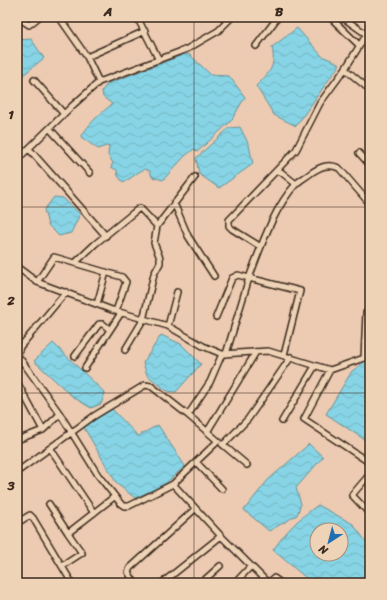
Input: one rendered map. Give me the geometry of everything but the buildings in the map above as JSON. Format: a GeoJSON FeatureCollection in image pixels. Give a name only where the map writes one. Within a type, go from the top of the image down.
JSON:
{"type":"FeatureCollection","features":[{"type":"Feature","properties":{"kind":"street"},"geometry":{"type":"LineString","coordinates":[[17,19],[20,19],[29,25],[39,17]]}},
{"type":"Feature","properties":{"kind":"street"},"geometry":{"type":"LineString","coordinates":[[59,17],[88,57],[99,82]]}},
{"type":"Feature","properties":{"kind":"street"},"geometry":{"type":"LineString","coordinates":[[137,17],[159,60]]}},
{"type":"Feature","properties":{"kind":"street"},"geometry":{"type":"LineString","coordinates":[[222,17],[227,22]]}},
{"type":"Feature","properties":{"kind":"street"},"geometry":{"type":"LineString","coordinates":[[17,160],[30,150],[64,114],[99,82],[159,60],[205,39],[232,17]]}},
{"type":"Feature","properties":{"kind":"street"},"geometry":{"type":"LineString","coordinates":[[256,46],[278,17]]}},
{"type":"Feature","properties":{"kind":"street"},"geometry":{"type":"LineString","coordinates":[[330,17],[359,45]]}},
{"type":"Feature","properties":{"kind":"street"},"geometry":{"type":"LineString","coordinates":[[342,17],[366,34]]}},
{"type":"Feature","properties":{"kind":"street"},"geometry":{"type":"LineString","coordinates":[[261,247],[232,229],[228,222],[235,212],[296,150],[320,103],[345,69],[370,29]]}},
{"type":"Feature","properties":{"kind":"street"},"geometry":{"type":"LineString","coordinates":[[88,57],[145,31]]}},
{"type":"Feature","properties":{"kind":"street"},"geometry":{"type":"LineString","coordinates":[[345,69],[370,90]]}},
{"type":"Feature","properties":{"kind":"street"},"geometry":{"type":"LineString","coordinates":[[34,80],[64,114]]}},
{"type":"Feature","properties":{"kind":"street"},"geometry":{"type":"LineString","coordinates":[[50,129],[90,173]]}},
{"type":"Feature","properties":{"kind":"street"},"geometry":{"type":"LineString","coordinates":[[30,150],[106,236]]}},
{"type":"Feature","properties":{"kind":"street"},"geometry":{"type":"LineString","coordinates":[[359,153],[370,165]]}},
{"type":"Feature","properties":{"kind":"street"},"geometry":{"type":"LineString","coordinates":[[188,415],[210,382],[224,354],[249,278],[261,247],[278,211],[296,184],[319,167],[335,166],[339,168],[370,204]]}},
{"type":"Feature","properties":{"kind":"street"},"geometry":{"type":"LineString","coordinates":[[275,172],[281,172],[296,184]]}},
{"type":"Feature","properties":{"kind":"street"},"geometry":{"type":"LineString","coordinates":[[125,350],[143,320],[154,274],[160,261],[154,243],[157,226],[195,177]]}},
{"type":"Feature","properties":{"kind":"street"},"geometry":{"type":"LineString","coordinates":[[174,203],[188,236],[214,276]]}},
{"type":"Feature","properties":{"kind":"street"},"geometry":{"type":"LineString","coordinates":[[75,263],[140,208],[157,226]]}},
{"type":"Feature","properties":{"kind":"street"},"geometry":{"type":"LineString","coordinates":[[37,282],[54,257],[106,272],[126,280],[118,312],[110,329],[85,368]]}},
{"type":"Feature","properties":{"kind":"street"},"geometry":{"type":"LineString","coordinates":[[18,270],[37,282],[118,312],[168,326],[203,346],[224,354],[268,351],[330,370],[370,357]]}},
{"type":"Feature","properties":{"kind":"street"},"geometry":{"type":"LineString","coordinates":[[97,304],[106,272]]}},
{"type":"Feature","properties":{"kind":"street"},"geometry":{"type":"LineString","coordinates":[[216,317],[232,278],[238,276],[300,291],[284,355]]}},
{"type":"Feature","properties":{"kind":"street"},"geometry":{"type":"LineString","coordinates":[[66,292],[20,347],[18,354],[60,414],[98,475],[114,497],[124,506],[129,506],[173,484],[218,441]]}},
{"type":"Feature","properties":{"kind":"street"},"geometry":{"type":"LineString","coordinates":[[168,326],[177,292]]}},
{"type":"Feature","properties":{"kind":"street"},"geometry":{"type":"LineString","coordinates":[[364,358],[366,313]]}},
{"type":"Feature","properties":{"kind":"street"},"geometry":{"type":"LineString","coordinates":[[75,356],[99,324],[110,329]]}},
{"type":"Feature","properties":{"kind":"street"},"geometry":{"type":"LineString","coordinates":[[207,432],[256,352]]}},
{"type":"Feature","properties":{"kind":"street"},"geometry":{"type":"LineString","coordinates":[[223,445],[248,419],[291,357]]}},
{"type":"Feature","properties":{"kind":"street"},"geometry":{"type":"LineString","coordinates":[[282,420],[315,366]]}},
{"type":"Feature","properties":{"kind":"street"},"geometry":{"type":"LineString","coordinates":[[330,370],[304,419],[370,463]]}},
{"type":"Feature","properties":{"kind":"street"},"geometry":{"type":"LineString","coordinates":[[17,382],[43,430]]}},
{"type":"Feature","properties":{"kind":"street"},"geometry":{"type":"LineString","coordinates":[[17,472],[94,416],[145,385],[151,386],[188,415],[247,465]]}},
{"type":"Feature","properties":{"kind":"street"},"geometry":{"type":"LineString","coordinates":[[17,440],[43,430],[60,414]]}},
{"type":"Feature","properties":{"kind":"street"},"geometry":{"type":"LineString","coordinates":[[50,448],[94,513]]}},
{"type":"Feature","properties":{"kind":"street"},"geometry":{"type":"LineString","coordinates":[[197,462],[222,489]]}},
{"type":"Feature","properties":{"kind":"street"},"geometry":{"type":"LineString","coordinates":[[370,474],[352,495],[370,514]]}},
{"type":"Feature","properties":{"kind":"street"},"geometry":{"type":"LineString","coordinates":[[173,484],[220,536],[268,583],[274,578],[281,583]]}},
{"type":"Feature","properties":{"kind":"street"},"geometry":{"type":"LineString","coordinates":[[68,533],[114,497]]}},
{"type":"Feature","properties":{"kind":"street"},"geometry":{"type":"LineString","coordinates":[[49,504],[82,552],[62,566]]}},
{"type":"Feature","properties":{"kind":"street"},"geometry":{"type":"LineString","coordinates":[[136,583],[128,572],[130,568],[195,509]]}},
{"type":"Feature","properties":{"kind":"street"},"geometry":{"type":"LineString","coordinates":[[17,523],[26,516],[31,516],[72,583]]}},
{"type":"Feature","properties":{"kind":"street"},"geometry":{"type":"LineString","coordinates":[[162,583],[220,536]]}},
{"type":"Feature","properties":{"kind":"street"},"geometry":{"type":"LineString","coordinates":[[201,583],[220,566]]}},
{"type":"Feature","properties":{"kind":"street"},"geometry":{"type":"LineString","coordinates":[[235,583],[251,566]]}},
{"type":"Feature","properties":{"kind":"water"},"geometry":{"type":"Polygon","coordinates":[[[297,28],[322,56],[340,64],[296,126],[274,115],[256,86],[271,69],[273,60],[272,47],[297,28]]]}},
{"type":"Feature","properties":{"kind":"water"},"geometry":{"type":"Polygon","coordinates":[[[31,39],[44,58],[22,76],[17,74],[17,40],[31,39]]]}},
{"type":"Feature","properties":{"kind":"water"},"geometry":{"type":"Polygon","coordinates":[[[185,54],[190,55],[211,75],[229,76],[245,97],[231,121],[197,152],[194,149],[185,156],[163,180],[152,177],[150,171],[145,169],[123,182],[118,176],[117,170],[111,167],[113,163],[108,155],[109,145],[98,149],[81,137],[91,123],[112,104],[103,97],[102,91],[107,84],[185,54]]]}},
{"type":"Feature","properties":{"kind":"water"},"geometry":{"type":"Polygon","coordinates":[[[240,127],[249,145],[253,164],[219,188],[199,174],[196,158],[229,128],[240,127]]]}},
{"type":"Feature","properties":{"kind":"water"},"geometry":{"type":"Polygon","coordinates":[[[54,197],[63,198],[80,214],[71,233],[59,236],[48,225],[44,210],[54,197]]]}},
{"type":"Feature","properties":{"kind":"water"},"geometry":{"type":"Polygon","coordinates":[[[161,335],[181,344],[201,364],[176,392],[167,391],[147,375],[143,363],[161,335]]]}},
{"type":"Feature","properties":{"kind":"water"},"geometry":{"type":"Polygon","coordinates":[[[53,343],[105,393],[101,404],[91,408],[73,397],[34,361],[53,343]]]}},
{"type":"Feature","properties":{"kind":"water"},"geometry":{"type":"Polygon","coordinates":[[[366,361],[370,365],[370,435],[365,440],[326,414],[352,371],[366,361]]]}},
{"type":"Feature","properties":{"kind":"water"},"geometry":{"type":"Polygon","coordinates":[[[112,409],[138,436],[158,425],[185,466],[164,485],[135,498],[117,484],[83,426],[112,409]]]}},
{"type":"Feature","properties":{"kind":"water"},"geometry":{"type":"Polygon","coordinates":[[[309,444],[323,457],[296,488],[301,504],[297,515],[269,531],[244,510],[268,480],[309,444]]]}},
{"type":"Feature","properties":{"kind":"water"},"geometry":{"type":"Polygon","coordinates":[[[318,505],[353,524],[370,547],[370,583],[312,583],[273,550],[283,536],[298,520],[318,505]]]}}]}
